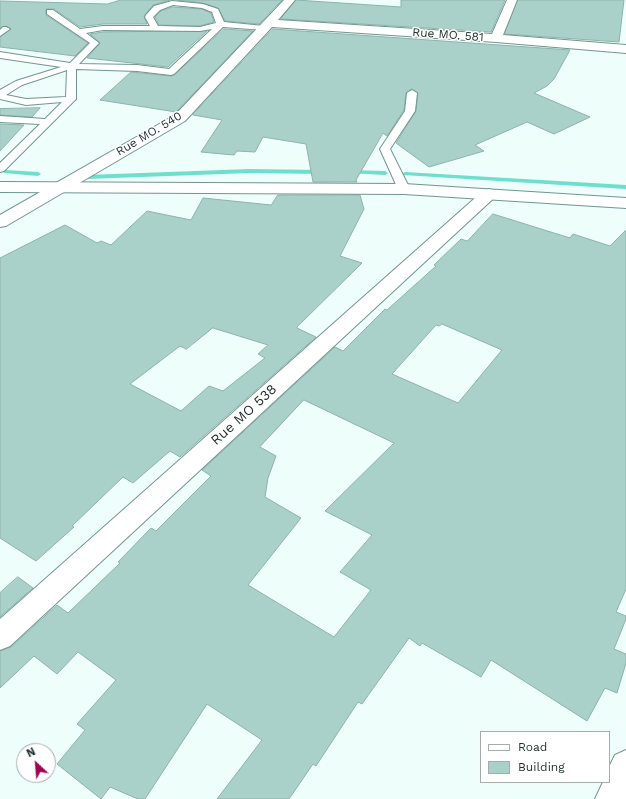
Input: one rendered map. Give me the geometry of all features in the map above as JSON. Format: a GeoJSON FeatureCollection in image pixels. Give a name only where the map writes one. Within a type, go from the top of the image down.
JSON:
{"type":"FeatureCollection","features":[{"type":"Feature","properties":{"kind":"street","name":"Rue MO. 540"},"geometry":{"type":"LineString","coordinates":[[0,222],[180,118],[290,0]]}},
{"type":"Feature","properties":{"kind":"street"},"geometry":{"type":"LineString","coordinates":[[496,38],[512,0]]}},
{"type":"Feature","properties":{"kind":"street","name":"Rue MO. 581"},"geometry":{"type":"LineString","coordinates":[[266,25],[496,38],[626,49]]}},
{"type":"Feature","properties":{"kind":"street"},"geometry":{"type":"LineString","coordinates":[[0,186],[58,188],[404,189],[626,203]]}},
{"type":"Feature","properties":{"kind":"street","name":"Rue MO 538"},"geometry":{"type":"LineString","coordinates":[[0,637],[489,194]]}},
{"type":"Feature","properties":{"kind":"street"},"geometry":{"type":"LineString","coordinates":[[612,799],[626,766]]}},
{"type":"Feature","properties":{"kind":"lane"},"geometry":{"type":"LineString","coordinates":[[155,29],[149,17],[157,8],[172,3],[203,6],[214,11],[221,24]]}},
{"type":"Feature","properties":{"kind":"lane"},"geometry":{"type":"LineString","coordinates":[[0,95],[18,84],[72,66],[96,43],[50,12]]}},
{"type":"Feature","properties":{"kind":"lane"},"geometry":{"type":"LineString","coordinates":[[0,55],[72,66],[137,68],[171,72],[221,24]]}},
{"type":"Feature","properties":{"kind":"lane"},"geometry":{"type":"LineString","coordinates":[[78,32],[103,28],[200,30],[221,24],[266,25]]}},
{"type":"Feature","properties":{"kind":"lane"},"geometry":{"type":"LineString","coordinates":[[0,169],[71,99],[72,66]]}},
{"type":"Feature","properties":{"kind":"lane"},"geometry":{"type":"LineString","coordinates":[[404,189],[384,149],[410,111],[412,93]]}},
{"type":"Feature","properties":{"kind":"lane"},"geometry":{"type":"LineString","coordinates":[[0,95],[26,102],[71,99]]}},
{"type":"Feature","properties":{"kind":"lane"},"geometry":{"type":"LineString","coordinates":[[0,119],[47,122]]}},
{"type":"Feature","properties":{"kind":"building"},"geometry":{"type":"Polygon","coordinates":[[[121,0],[170,0],[153,5],[144,16],[147,24],[103,24],[80,27],[54,9],[46,9],[46,15],[88,43],[75,56],[0,47],[0,37],[11,29],[6,26],[0,28],[0,1],[107,4],[121,0]]]}},
{"type":"Feature","properties":{"kind":"building"},"geometry":{"type":"Polygon","coordinates":[[[177,0],[282,0],[259,24],[225,21],[218,8],[203,3],[177,0]]]}},
{"type":"Feature","properties":{"kind":"building"},"geometry":{"type":"Polygon","coordinates":[[[296,0],[401,7],[401,0],[505,0],[491,32],[281,19],[296,0]]]}},
{"type":"Feature","properties":{"kind":"building"},"geometry":{"type":"Polygon","coordinates":[[[518,0],[624,0],[619,42],[505,34],[518,0]]]}},
{"type":"Feature","properties":{"kind":"building"},"geometry":{"type":"Polygon","coordinates":[[[173,7],[202,9],[211,13],[214,22],[200,26],[159,25],[155,17],[161,11],[173,7]]]}},
{"type":"Feature","properties":{"kind":"building"},"geometry":{"type":"Polygon","coordinates":[[[224,29],[253,31],[176,112],[100,100],[131,72],[171,76],[174,75],[224,29]]]}},
{"type":"Feature","properties":{"kind":"building"},"geometry":{"type":"Polygon","coordinates":[[[273,29],[570,50],[554,79],[547,86],[534,93],[590,117],[554,134],[527,122],[475,145],[484,151],[429,167],[396,143],[416,111],[418,93],[411,89],[406,93],[404,110],[387,136],[383,133],[356,180],[357,182],[313,182],[306,144],[263,137],[255,152],[237,151],[234,155],[201,152],[222,120],[193,115],[273,29]]]}},
{"type":"Feature","properties":{"kind":"building"},"geometry":{"type":"Polygon","coordinates":[[[207,31],[168,67],[87,58],[100,43],[90,34],[103,32],[207,31]]]}},
{"type":"Feature","properties":{"kind":"building"},"geometry":{"type":"Polygon","coordinates":[[[40,108],[32,117],[0,115],[0,109],[40,108]]]}},
{"type":"Feature","properties":{"kind":"building"},"geometry":{"type":"Polygon","coordinates":[[[0,124],[24,125],[0,151],[0,124]]]}},
{"type":"Feature","properties":{"kind":"building"},"geometry":{"type":"Polygon","coordinates":[[[278,195],[360,195],[364,209],[340,256],[362,263],[297,327],[316,337],[180,457],[170,451],[133,483],[123,477],[72,526],[74,527],[36,561],[0,538],[0,258],[65,225],[97,243],[101,241],[111,245],[147,211],[191,220],[203,198],[271,205],[278,195]],[[213,328],[186,349],[180,346],[130,384],[181,411],[209,386],[223,391],[265,358],[258,354],[268,345],[213,328]]]}},
{"type":"Feature","properties":{"kind":"building"},"geometry":{"type":"Polygon","coordinates":[[[493,214],[570,238],[573,234],[610,246],[626,230],[626,589],[616,612],[626,616],[626,619],[614,649],[626,654],[626,663],[617,693],[605,688],[587,721],[491,660],[481,677],[422,643],[420,646],[409,638],[362,704],[358,702],[316,766],[313,764],[289,799],[217,799],[262,740],[207,704],[145,799],[138,799],[110,787],[101,799],[57,764],[85,730],[77,724],[116,680],[78,652],[57,674],[34,656],[0,688],[0,651],[11,647],[57,605],[68,613],[120,563],[118,562],[151,528],[156,531],[211,476],[202,470],[335,347],[343,351],[385,309],[387,310],[436,266],[434,265],[461,239],[467,241],[493,214]],[[442,324],[439,326],[436,325],[392,374],[458,403],[502,350],[442,324]],[[304,400],[260,447],[276,456],[268,478],[265,497],[301,518],[248,585],[334,637],[371,590],[340,572],[372,535],[325,511],[394,443],[304,400]]]}},
{"type":"Feature","properties":{"kind":"building"},"geometry":{"type":"Polygon","coordinates":[[[18,577],[33,588],[0,617],[0,593],[18,577]]]}},
{"type":"Feature","properties":{"kind":"waterway"},"geometry":{"type":"LineString","coordinates":[[87,177],[250,171],[322,172]]}},
{"type":"Feature","properties":{"kind":"waterway"},"geometry":{"type":"LineString","coordinates":[[6,172],[38,174]]}},
{"type":"Feature","properties":{"kind":"waterway"},"geometry":{"type":"LineString","coordinates":[[349,172],[385,173]]}},
{"type":"Feature","properties":{"kind":"waterway"},"geometry":{"type":"LineString","coordinates":[[405,174],[626,187]]}}]}
